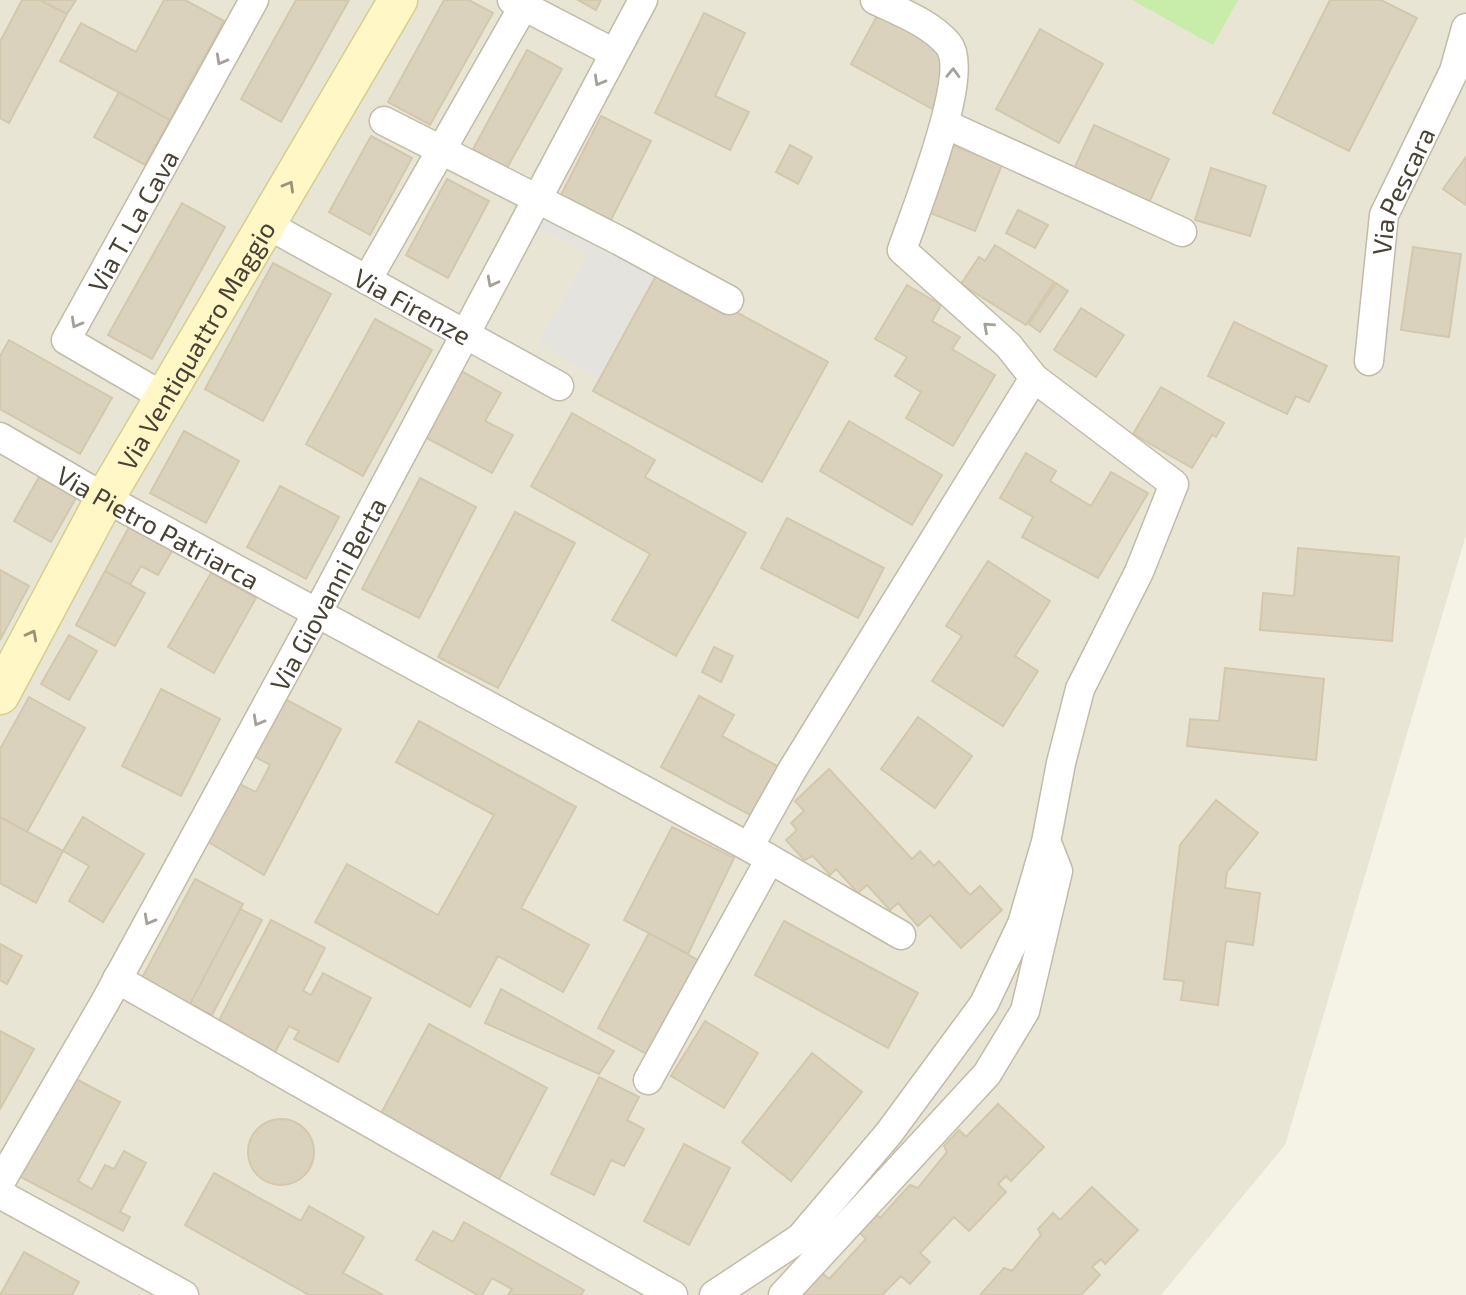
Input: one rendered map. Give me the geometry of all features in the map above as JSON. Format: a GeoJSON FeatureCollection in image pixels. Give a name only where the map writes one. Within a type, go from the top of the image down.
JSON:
{"type":"FeatureCollection","features":[{"type":"Feature","properties":{"kind":"main road","name":"Via Ventiquattro Maggio"},"geometry":{"type":"LineString","coordinates":[[0,695],[105,498],[398,0]]}},
{"type":"Feature","properties":{"kind":"street","name":"Via T. La Cava"},"geometry":{"type":"LineString","coordinates":[[164,397],[66,340],[254,0]]}},
{"type":"Feature","properties":{"kind":"street","name":"Via Giovanni Berta"},"geometry":{"type":"LineString","coordinates":[[0,1183],[117,979],[317,613],[643,0]]}},
{"type":"Feature","properties":{"kind":"street"},"geometry":{"type":"LineString","coordinates":[[714,1295],[800,1238],[881,1143],[984,1004],[1022,924],[1046,842],[1061,763],[1080,689],[1139,572],[1174,484],[1034,377],[1008,345],[902,250],[945,124],[956,70],[950,46],[929,27],[875,0]]}},
{"type":"Feature","properties":{"kind":"street"},"geometry":{"type":"LineString","coordinates":[[367,280],[521,2],[614,53]]}},
{"type":"Feature","properties":{"kind":"street","name":"Via Pescara"},"geometry":{"type":"LineString","coordinates":[[1369,361],[1384,215],[1454,71],[1466,28]]}},
{"type":"Feature","properties":{"kind":"street"},"geometry":{"type":"LineString","coordinates":[[384,121],[537,198],[729,300]]}},
{"type":"Feature","properties":{"kind":"street"},"geometry":{"type":"LineString","coordinates":[[945,124],[1182,232]]}},
{"type":"Feature","properties":{"kind":"street","name":"Via Firenze"},"geometry":{"type":"LineString","coordinates":[[266,224],[559,386]]}},
{"type":"Feature","properties":{"kind":"street"},"geometry":{"type":"LineString","coordinates":[[648,1080],[760,853],[791,772],[1034,377]]}},
{"type":"Feature","properties":{"kind":"street","name":"Via Pietro Patriarca"},"geometry":{"type":"LineString","coordinates":[[0,437],[105,498],[760,853],[901,935]]}},
{"type":"Feature","properties":{"kind":"street"},"geometry":{"type":"LineString","coordinates":[[783,1295],[987,1074],[1024,1011],[1058,871],[1046,842]]}},
{"type":"Feature","properties":{"kind":"street"},"geometry":{"type":"LineString","coordinates":[[117,979],[673,1295]]}},
{"type":"Feature","properties":{"kind":"street"},"geometry":{"type":"LineString","coordinates":[[0,1195],[184,1295]]}},
{"type":"Feature","properties":{"kind":"shaded area"},"geometry":{"type":"Polygon","coordinates":[[[0,0],[1466,0],[1466,535],[1285,1145],[1161,1295],[0,1295],[0,0]]]}},
{"type":"Feature","properties":{"kind":"shaded area"},"geometry":{"type":"Polygon","coordinates":[[[544,212],[659,270],[600,380],[538,343],[589,254],[535,226],[544,212]]]}},
{"type":"Feature","properties":{"kind":"green space"},"geometry":{"type":"Polygon","coordinates":[[[1132,0],[1238,0],[1213,45],[1132,0]]]}},
{"type":"Feature","properties":{"kind":"building"},"geometry":{"type":"Polygon","coordinates":[[[22,0],[40,0],[67,14],[9,123],[0,118],[0,42],[22,0]]]}},
{"type":"Feature","properties":{"kind":"building"},"geometry":{"type":"Polygon","coordinates":[[[40,0],[76,0],[67,14],[40,0]]]}},
{"type":"Feature","properties":{"kind":"building"},"geometry":{"type":"Polygon","coordinates":[[[164,0],[185,0],[224,21],[170,120],[60,61],[81,23],[136,52],[164,0]]]}},
{"type":"Feature","properties":{"kind":"building"},"geometry":{"type":"Polygon","coordinates":[[[296,0],[349,0],[281,122],[241,99],[296,0]]]}},
{"type":"Feature","properties":{"kind":"building"},"geometry":{"type":"Polygon","coordinates":[[[444,0],[469,0],[493,13],[430,125],[388,102],[444,0]]]}},
{"type":"Feature","properties":{"kind":"building"},"geometry":{"type":"Polygon","coordinates":[[[578,0],[601,0],[596,10],[578,0]]]}},
{"type":"Feature","properties":{"kind":"building"},"geometry":{"type":"Polygon","coordinates":[[[1330,0],[1381,0],[1417,18],[1349,151],[1273,113],[1330,0]]]}},
{"type":"Feature","properties":{"kind":"building"},"geometry":{"type":"Polygon","coordinates":[[[704,13],[745,33],[715,96],[749,112],[730,150],[655,113],[704,13]]]}},
{"type":"Feature","properties":{"kind":"building"},"geometry":{"type":"Polygon","coordinates":[[[878,14],[939,47],[949,82],[934,110],[851,64],[878,14]]]}},
{"type":"Feature","properties":{"kind":"building"},"geometry":{"type":"Polygon","coordinates":[[[1040,29],[1103,64],[1059,143],[996,109],[1040,29]]]}},
{"type":"Feature","properties":{"kind":"building"},"geometry":{"type":"Polygon","coordinates":[[[527,50],[562,69],[507,168],[473,149],[527,50]]]}},
{"type":"Feature","properties":{"kind":"building"},"geometry":{"type":"Polygon","coordinates":[[[119,92],[170,120],[145,165],[94,137],[119,92]]]}},
{"type":"Feature","properties":{"kind":"building"},"geometry":{"type":"Polygon","coordinates":[[[601,116],[651,141],[611,220],[561,195],[601,116]]]}},
{"type":"Feature","properties":{"kind":"building"},"geometry":{"type":"Polygon","coordinates":[[[1094,125],[1169,159],[1148,205],[1073,171],[1094,125]]]}},
{"type":"Feature","properties":{"kind":"building"},"geometry":{"type":"Polygon","coordinates":[[[371,136],[412,158],[370,235],[329,212],[371,136]]]}},
{"type":"Feature","properties":{"kind":"building"},"geometry":{"type":"Polygon","coordinates":[[[945,142],[1002,165],[975,231],[918,208],[945,142]]]}},
{"type":"Feature","properties":{"kind":"building"},"geometry":{"type":"Polygon","coordinates":[[[790,145],[812,157],[798,184],[776,172],[790,145]]]}},
{"type":"Feature","properties":{"kind":"building"},"geometry":{"type":"Polygon","coordinates":[[[1466,157],[1466,205],[1443,189],[1466,157]]]}},
{"type":"Feature","properties":{"kind":"building"},"geometry":{"type":"Polygon","coordinates":[[[1211,168],[1266,186],[1250,236],[1195,220],[1211,168]]]}},
{"type":"Feature","properties":{"kind":"building"},"geometry":{"type":"Polygon","coordinates":[[[447,179],[489,201],[448,278],[406,255],[447,179]]]}},
{"type":"Feature","properties":{"kind":"building"},"geometry":{"type":"Polygon","coordinates":[[[182,203],[225,227],[152,359],[108,335],[182,203]]]}},
{"type":"Feature","properties":{"kind":"building"},"geometry":{"type":"Polygon","coordinates":[[[1018,210],[1048,225],[1035,248],[1006,233],[1018,210]]]}},
{"type":"Feature","properties":{"kind":"building"},"geometry":{"type":"Polygon","coordinates":[[[995,245],[1054,282],[1026,325],[961,284],[979,257],[985,261],[995,245]]]}},
{"type":"Feature","properties":{"kind":"building"},"geometry":{"type":"Polygon","coordinates":[[[1413,247],[1461,254],[1449,337],[1401,330],[1413,247]]]}},
{"type":"Feature","properties":{"kind":"building"},"geometry":{"type":"Polygon","coordinates":[[[273,263],[331,294],[263,421],[205,389],[273,263]]]}},
{"type":"Feature","properties":{"kind":"building"},"geometry":{"type":"Polygon","coordinates":[[[659,270],[828,362],[762,482],[593,391],[659,270]]]}},
{"type":"Feature","properties":{"kind":"building"},"geometry":{"type":"Polygon","coordinates":[[[1056,283],[1068,291],[1040,332],[1029,324],[1056,283]]]}},
{"type":"Feature","properties":{"kind":"building"},"geometry":{"type":"Polygon","coordinates":[[[907,285],[941,305],[932,321],[960,337],[952,349],[995,375],[953,446],[906,418],[921,392],[895,376],[907,357],[875,339],[907,285]]]}},
{"type":"Feature","properties":{"kind":"building"},"geometry":{"type":"Polygon","coordinates":[[[1081,308],[1124,335],[1096,377],[1054,350],[1081,308]]]}},
{"type":"Feature","properties":{"kind":"building"},"geometry":{"type":"Polygon","coordinates":[[[375,319],[432,350],[363,476],[306,444],[375,319]]]}},
{"type":"Feature","properties":{"kind":"building"},"geometry":{"type":"Polygon","coordinates":[[[1234,322],[1327,366],[1309,402],[1296,396],[1287,414],[1208,376],[1234,322]]]}},
{"type":"Feature","properties":{"kind":"building"},"geometry":{"type":"Polygon","coordinates":[[[9,340],[112,398],[80,454],[0,409],[0,356],[9,340]]]}},
{"type":"Feature","properties":{"kind":"building"},"geometry":{"type":"Polygon","coordinates":[[[459,370],[501,393],[485,421],[513,435],[492,473],[423,436],[459,370]]]}},
{"type":"Feature","properties":{"kind":"building"},"geometry":{"type":"Polygon","coordinates":[[[1161,387],[1224,423],[1216,437],[1212,435],[1192,468],[1133,434],[1161,387]]]}},
{"type":"Feature","properties":{"kind":"building"},"geometry":{"type":"Polygon","coordinates":[[[572,413],[655,460],[645,477],[746,533],[676,656],[612,620],[650,554],[531,486],[572,413]]]}},
{"type":"Feature","properties":{"kind":"building"},"geometry":{"type":"Polygon","coordinates":[[[849,421],[942,475],[912,525],[820,471],[849,421]]]}},
{"type":"Feature","properties":{"kind":"building"},"geometry":{"type":"Polygon","coordinates":[[[184,431],[239,461],[206,523],[150,493],[184,431]]]}},
{"type":"Feature","properties":{"kind":"building"},"geometry":{"type":"Polygon","coordinates":[[[1026,453],[1056,471],[1050,481],[1091,506],[1111,472],[1148,493],[1098,578],[1022,537],[1033,517],[1000,498],[1026,453]]]}},
{"type":"Feature","properties":{"kind":"building"},"geometry":{"type":"Polygon","coordinates":[[[39,477],[76,498],[51,542],[14,521],[39,477]]]}},
{"type":"Feature","properties":{"kind":"building"},"geometry":{"type":"Polygon","coordinates":[[[420,478],[476,507],[419,618],[362,589],[420,478]]]}},
{"type":"Feature","properties":{"kind":"building"},"geometry":{"type":"Polygon","coordinates":[[[280,486],[339,517],[306,579],[247,547],[280,486]]]}},
{"type":"Feature","properties":{"kind":"building"},"geometry":{"type":"Polygon","coordinates":[[[515,512],[575,543],[498,688],[438,657],[515,512]]]}},
{"type":"Feature","properties":{"kind":"building"},"geometry":{"type":"Polygon","coordinates":[[[787,518],[884,568],[858,618],[761,568],[787,518]]]}},
{"type":"Feature","properties":{"kind":"building"},"geometry":{"type":"Polygon","coordinates":[[[129,527],[172,551],[158,575],[141,566],[130,585],[105,571],[129,527]]]}},
{"type":"Feature","properties":{"kind":"building"},"geometry":{"type":"Polygon","coordinates":[[[1298,548],[1399,557],[1392,641],[1260,630],[1263,593],[1294,596],[1298,548]]]}},
{"type":"Feature","properties":{"kind":"building"},"geometry":{"type":"Polygon","coordinates":[[[988,561],[1050,601],[1015,656],[1038,671],[1003,726],[932,681],[962,636],[946,626],[988,561]]]}},
{"type":"Feature","properties":{"kind":"building"},"geometry":{"type":"Polygon","coordinates":[[[0,570],[29,586],[0,640],[0,570]]]}},
{"type":"Feature","properties":{"kind":"building"},"geometry":{"type":"Polygon","coordinates":[[[105,571],[145,593],[115,646],[76,625],[105,571]]]}},
{"type":"Feature","properties":{"kind":"building"},"geometry":{"type":"Polygon","coordinates":[[[211,573],[256,598],[214,673],[168,647],[211,573]]]}},
{"type":"Feature","properties":{"kind":"building"},"geometry":{"type":"Polygon","coordinates":[[[69,635],[97,651],[69,700],[41,684],[69,635]]]}},
{"type":"Feature","properties":{"kind":"building"},"geometry":{"type":"Polygon","coordinates":[[[714,647],[733,656],[721,682],[702,672],[714,647]]]}},
{"type":"Feature","properties":{"kind":"building"},"geometry":{"type":"Polygon","coordinates":[[[1225,668],[1324,679],[1316,760],[1187,746],[1190,719],[1219,721],[1225,668]]]}},
{"type":"Feature","properties":{"kind":"building"},"geometry":{"type":"Polygon","coordinates":[[[161,689],[220,719],[181,796],[122,766],[161,689]]]}},
{"type":"Feature","properties":{"kind":"building"},"geometry":{"type":"Polygon","coordinates":[[[699,696],[734,715],[722,736],[779,767],[752,816],[661,767],[699,696]]]}},
{"type":"Feature","properties":{"kind":"building"},"geometry":{"type":"Polygon","coordinates":[[[29,697],[85,728],[27,832],[0,817],[0,749],[29,697]]]}},
{"type":"Feature","properties":{"kind":"building"},"geometry":{"type":"Polygon","coordinates":[[[283,698],[341,729],[264,875],[205,840],[236,782],[256,792],[270,765],[252,755],[283,698]]]}},
{"type":"Feature","properties":{"kind":"building"},"geometry":{"type":"Polygon","coordinates":[[[918,717],[972,756],[935,808],[881,769],[918,717]]]}},
{"type":"Feature","properties":{"kind":"building"},"geometry":{"type":"Polygon","coordinates":[[[419,721],[576,807],[521,908],[589,945],[563,992],[498,956],[470,1007],[315,922],[347,864],[438,915],[494,815],[396,762],[419,721]]]}},
{"type":"Feature","properties":{"kind":"building"},"geometry":{"type":"Polygon","coordinates":[[[829,769],[912,859],[920,851],[934,866],[939,861],[970,895],[980,886],[1002,910],[961,948],[930,915],[918,926],[898,903],[890,910],[867,885],[858,893],[836,869],[830,875],[813,856],[804,860],[786,840],[797,830],[791,823],[804,811],[795,801],[829,769]]]}},
{"type":"Feature","properties":{"kind":"building"},"geometry":{"type":"Polygon","coordinates":[[[1216,800],[1258,833],[1227,872],[1225,888],[1260,893],[1253,945],[1226,941],[1218,1005],[1181,1000],[1184,981],[1164,979],[1180,845],[1216,800]]]}},
{"type":"Feature","properties":{"kind":"building"},"geometry":{"type":"Polygon","coordinates":[[[0,817],[63,851],[36,903],[0,883],[0,817]]]}},
{"type":"Feature","properties":{"kind":"building"},"geometry":{"type":"Polygon","coordinates":[[[83,817],[144,854],[103,922],[69,901],[89,866],[63,851],[83,817]]]}},
{"type":"Feature","properties":{"kind":"building"},"geometry":{"type":"Polygon","coordinates":[[[672,827],[734,858],[688,954],[624,920],[672,827]]]}},
{"type":"Feature","properties":{"kind":"building"},"geometry":{"type":"Polygon","coordinates":[[[195,879],[243,904],[190,1004],[142,978],[195,879]]]}},
{"type":"Feature","properties":{"kind":"building"},"geometry":{"type":"Polygon","coordinates":[[[240,909],[262,920],[212,1015],[190,1004],[240,909]]]}},
{"type":"Feature","properties":{"kind":"building"},"geometry":{"type":"Polygon","coordinates":[[[271,920],[325,948],[303,991],[311,995],[323,973],[371,998],[338,1062],[294,1039],[299,1031],[289,1026],[272,1058],[215,1028],[271,920]]]}},
{"type":"Feature","properties":{"kind":"building"},"geometry":{"type":"Polygon","coordinates":[[[784,921],[918,993],[888,1048],[755,975],[784,921]]]}},
{"type":"Feature","properties":{"kind":"building"},"geometry":{"type":"Polygon","coordinates":[[[649,933],[705,964],[654,1058],[598,1028],[649,933]]]}},
{"type":"Feature","properties":{"kind":"building"},"geometry":{"type":"Polygon","coordinates":[[[0,944],[22,956],[7,984],[0,980],[0,944]]]}},
{"type":"Feature","properties":{"kind":"building"},"geometry":{"type":"Polygon","coordinates":[[[501,989],[614,1051],[599,1074],[485,1023],[501,989]]]}},
{"type":"Feature","properties":{"kind":"building"},"geometry":{"type":"Polygon","coordinates":[[[705,1021],[758,1053],[724,1108],[671,1076],[705,1021]]]}},
{"type":"Feature","properties":{"kind":"building"},"geometry":{"type":"Polygon","coordinates":[[[429,1024],[547,1088],[498,1181],[379,1117],[429,1024]]]}},
{"type":"Feature","properties":{"kind":"building"},"geometry":{"type":"Polygon","coordinates":[[[0,1031],[34,1049],[0,1109],[0,1031]]]}},
{"type":"Feature","properties":{"kind":"building"},"geometry":{"type":"Polygon","coordinates":[[[812,1053],[862,1092],[791,1181],[742,1142],[812,1053]]]}},
{"type":"Feature","properties":{"kind":"building"},"geometry":{"type":"Polygon","coordinates":[[[72,1077],[120,1102],[78,1181],[92,1189],[105,1165],[114,1169],[124,1151],[146,1163],[120,1212],[130,1217],[123,1231],[19,1176],[72,1077]]]}},
{"type":"Feature","properties":{"kind":"building"},"geometry":{"type":"Polygon","coordinates":[[[599,1077],[639,1097],[627,1120],[644,1129],[624,1166],[611,1160],[594,1195],[551,1174],[599,1077]]]}},
{"type":"Feature","properties":{"kind":"building"},"geometry":{"type":"Polygon","coordinates":[[[998,1104],[1044,1147],[1011,1181],[1006,1176],[998,1184],[1006,1192],[969,1231],[954,1217],[920,1253],[930,1262],[910,1284],[901,1276],[882,1295],[801,1295],[822,1273],[829,1279],[866,1239],[857,1230],[874,1212],[880,1218],[910,1185],[918,1188],[947,1152],[944,1146],[959,1130],[966,1137],[998,1104]]]}},
{"type":"Feature","properties":{"kind":"building"},"geometry":{"type":"Polygon","coordinates":[[[281,1119],[294,1122],[304,1129],[311,1139],[314,1152],[311,1165],[304,1175],[294,1182],[281,1185],[268,1182],[258,1175],[251,1165],[248,1152],[251,1139],[258,1129],[268,1122],[281,1119]]]}},
{"type":"Feature","properties":{"kind":"building"},"geometry":{"type":"Polygon","coordinates":[[[684,1144],[730,1168],[689,1245],[644,1221],[684,1144]]]}},
{"type":"Feature","properties":{"kind":"building"},"geometry":{"type":"Polygon","coordinates":[[[214,1173],[301,1221],[309,1206],[364,1237],[343,1273],[383,1295],[309,1295],[185,1225],[214,1173]]]}},
{"type":"Feature","properties":{"kind":"building"},"geometry":{"type":"Polygon","coordinates":[[[1092,1187],[1138,1230],[1105,1264],[1101,1259],[1092,1267],[1100,1275],[1081,1295],[980,1295],[1004,1268],[1012,1271],[1041,1235],[1038,1229],[1053,1213],[1060,1220],[1092,1187]]]}},
{"type":"Feature","properties":{"kind":"building"},"geometry":{"type":"Polygon","coordinates":[[[464,1222],[584,1290],[581,1295],[508,1295],[512,1289],[492,1278],[482,1295],[478,1295],[416,1260],[433,1231],[453,1242],[464,1222]]]}},
{"type":"Feature","properties":{"kind":"building"},"geometry":{"type":"Polygon","coordinates":[[[24,1252],[79,1282],[72,1295],[0,1295],[24,1252]]]}}]}
